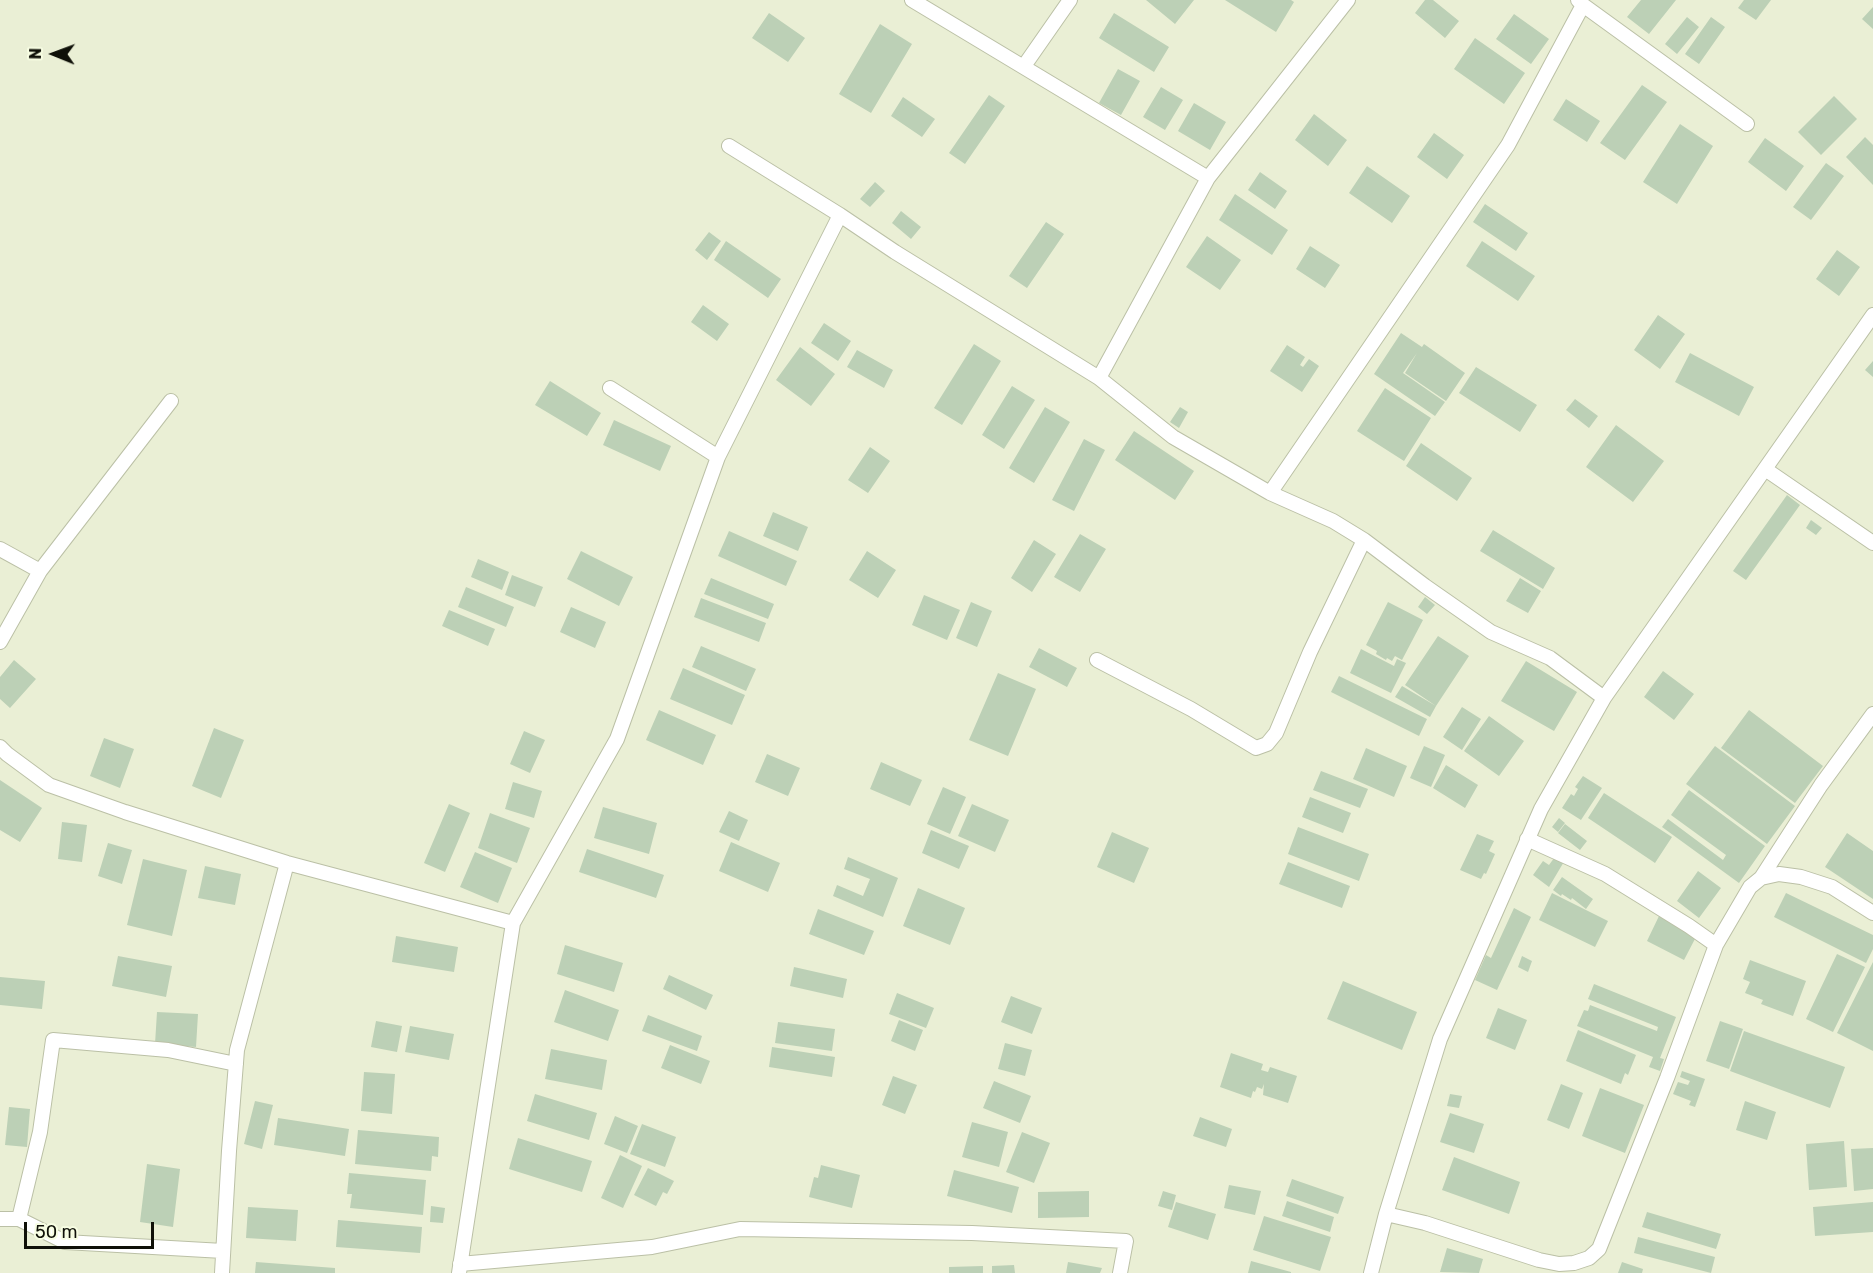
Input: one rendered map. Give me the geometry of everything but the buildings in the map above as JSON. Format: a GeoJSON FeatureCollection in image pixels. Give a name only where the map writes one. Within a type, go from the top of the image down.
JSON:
{"type":"FeatureCollection","features":[{"type":"Feature","properties":{"kind":"street"},"geometry":{"type":"LineString","coordinates":[[912,0],[1208,178]]}},
{"type":"Feature","properties":{"kind":"street"},"geometry":{"type":"LineString","coordinates":[[1024,66],[1070,0]]}},
{"type":"Feature","properties":{"kind":"street"},"geometry":{"type":"LineString","coordinates":[[1099,378],[1208,178],[1348,0]]}},
{"type":"Feature","properties":{"kind":"street"},"geometry":{"type":"LineString","coordinates":[[1270,493],[1508,144],[1580,2],[1747,124]]}},
{"type":"Feature","properties":{"kind":"street"},"geometry":{"type":"LineString","coordinates":[[729,146],[1099,378],[1173,437],[1270,493],[1333,522],[1364,540],[1491,632],[1550,658],[1604,698]]}},
{"type":"Feature","properties":{"kind":"street"},"geometry":{"type":"LineString","coordinates":[[840,215],[718,457],[616,739],[513,923],[459,1269],[652,1247],[740,1229],[752,1229],[972,1233],[1126,1241],[1120,1273]]}},
{"type":"Feature","properties":{"kind":"street"},"geometry":{"type":"LineString","coordinates":[[1371,1273],[1386,1214],[1440,1039],[1540,809],[1604,698],[1873,316]]}},
{"type":"Feature","properties":{"kind":"street"},"geometry":{"type":"LineString","coordinates":[[610,388],[718,457]]}},
{"type":"Feature","properties":{"kind":"street"},"geometry":{"type":"LineString","coordinates":[[0,642],[40,571],[171,401]]}},
{"type":"Feature","properties":{"kind":"street"},"geometry":{"type":"LineString","coordinates":[[1765,469],[1873,543]]}},
{"type":"Feature","properties":{"kind":"street"},"geometry":{"type":"LineString","coordinates":[[1097,660],[1191,709],[1256,748],[1267,744],[1276,733],[1310,652],[1364,540]]}},
{"type":"Feature","properties":{"kind":"street"},"geometry":{"type":"LineString","coordinates":[[0,549],[40,571]]}},
{"type":"Feature","properties":{"kind":"street"},"geometry":{"type":"LineString","coordinates":[[1386,1214],[1425,1223],[1539,1260],[1559,1264],[1574,1263],[1590,1258],[1599,1249],[1667,1078],[1716,945],[1750,887],[1761,878],[1821,785],[1873,714]]}},
{"type":"Feature","properties":{"kind":"street"},"geometry":{"type":"LineString","coordinates":[[0,747],[49,785],[125,812],[287,863],[513,923]]}},
{"type":"Feature","properties":{"kind":"street"},"geometry":{"type":"LineString","coordinates":[[1527,839],[1605,874],[1716,945]]}},
{"type":"Feature","properties":{"kind":"street"},"geometry":{"type":"LineString","coordinates":[[222,1273],[228,1151],[237,1050],[287,863]]}},
{"type":"Feature","properties":{"kind":"street"},"geometry":{"type":"LineString","coordinates":[[1761,878],[1779,874],[1812,880],[1832,887],[1873,913]]}},
{"type":"Feature","properties":{"kind":"street"},"geometry":{"type":"LineString","coordinates":[[19,1219],[40,1132],[53,1040],[168,1050],[236,1064]]}},
{"type":"Feature","properties":{"kind":"street"},"geometry":{"type":"LineString","coordinates":[[0,1219],[19,1219],[65,1242],[223,1251]]}}]}
